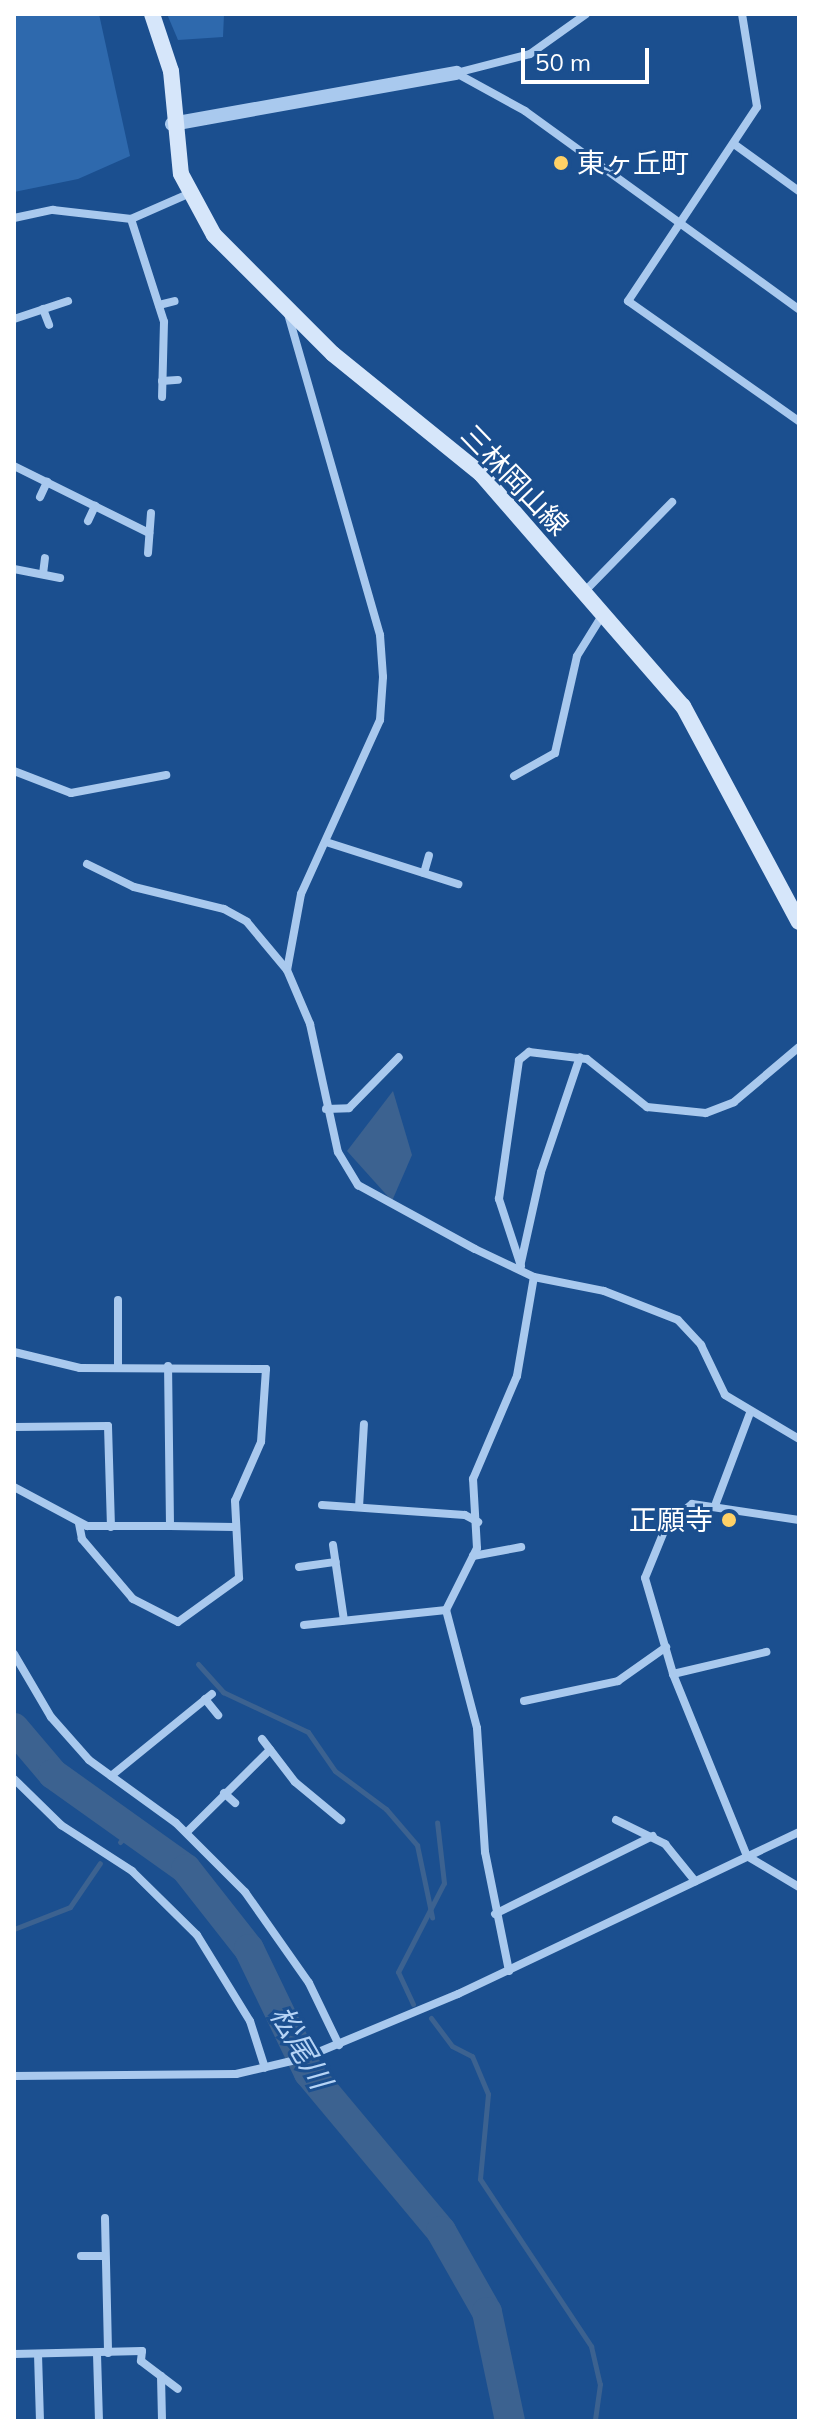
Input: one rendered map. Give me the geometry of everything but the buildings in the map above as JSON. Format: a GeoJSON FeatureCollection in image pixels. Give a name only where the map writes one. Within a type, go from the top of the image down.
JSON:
{"type":"FeatureCollection","features":[{"type":"Feature","properties":{"kind":"main road","name":"三林岡山線"},"geometry":{"type":"LineString","coordinates":[[152,14],[171,71],[172,124],[188,194],[214,235],[288,311],[481,474],[603,614],[705,739],[799,922]]}},
{"type":"Feature","properties":{"kind":"street"},"geometry":{"type":"LineString","coordinates":[[172,124],[456,73],[530,54],[586,14]]}},
{"type":"Feature","properties":{"kind":"street"},"geometry":{"type":"LineString","coordinates":[[742,14],[757,107],[628,301],[799,421]]}},
{"type":"Feature","properties":{"kind":"street"},"geometry":{"type":"LineString","coordinates":[[456,73],[525,111],[799,309]]}},
{"type":"Feature","properties":{"kind":"street"},"geometry":{"type":"LineString","coordinates":[[734,144],[799,191]]}},
{"type":"Feature","properties":{"kind":"street"},"geometry":{"type":"LineString","coordinates":[[14,218],[53,210],[131,219],[188,194]]}},
{"type":"Feature","properties":{"kind":"street"},"geometry":{"type":"LineString","coordinates":[[131,219],[159,305],[162,397]]}},
{"type":"Feature","properties":{"kind":"street"},"geometry":{"type":"LineString","coordinates":[[14,319],[68,301]]}},
{"type":"Feature","properties":{"kind":"street"},"geometry":{"type":"LineString","coordinates":[[159,305],[175,301]]}},
{"type":"Feature","properties":{"kind":"street"},"geometry":{"type":"LineString","coordinates":[[43,309],[49,325]]}},
{"type":"Feature","properties":{"kind":"street"},"geometry":{"type":"LineString","coordinates":[[287,970],[301,894],[380,720],[383,677],[380,635],[288,311]]}},
{"type":"Feature","properties":{"kind":"street"},"geometry":{"type":"LineString","coordinates":[[162,381],[178,380]]}},
{"type":"Feature","properties":{"kind":"street"},"geometry":{"type":"LineString","coordinates":[[14,466],[149,533]]}},
{"type":"Feature","properties":{"kind":"street"},"geometry":{"type":"LineString","coordinates":[[40,497],[47,482]]}},
{"type":"Feature","properties":{"kind":"street"},"geometry":{"type":"LineString","coordinates":[[584,593],[672,502]]}},
{"type":"Feature","properties":{"kind":"street"},"geometry":{"type":"LineString","coordinates":[[88,521],[95,506]]}},
{"type":"Feature","properties":{"kind":"street"},"geometry":{"type":"LineString","coordinates":[[148,553],[151,513]]}},
{"type":"Feature","properties":{"kind":"street"},"geometry":{"type":"LineString","coordinates":[[43,574],[45,558]]}},
{"type":"Feature","properties":{"kind":"street"},"geometry":{"type":"LineString","coordinates":[[14,569],[60,578]]}},
{"type":"Feature","properties":{"kind":"street"},"geometry":{"type":"LineString","coordinates":[[514,776],[555,753],[577,656],[603,614]]}},
{"type":"Feature","properties":{"kind":"street"},"geometry":{"type":"LineString","coordinates":[[14,771],[71,793],[166,775]]}},
{"type":"Feature","properties":{"kind":"street"},"geometry":{"type":"LineString","coordinates":[[326,842],[458,884]]}},
{"type":"Feature","properties":{"kind":"street"},"geometry":{"type":"LineString","coordinates":[[424,873],[429,856]]}},
{"type":"Feature","properties":{"kind":"street"},"geometry":{"type":"LineString","coordinates":[[87,864],[134,887],[224,909],[247,922],[287,970],[310,1024],[326,1109],[358,1185],[534,1277],[604,1291],[678,1320],[701,1345],[725,1395],[750,1413],[799,1439]]}},
{"type":"Feature","properties":{"kind":"street"},"geometry":{"type":"LineString","coordinates":[[520,1268],[499,1199],[519,1060],[529,1052],[580,1057],[647,1107],[706,1113],[734,1102],[799,1047]]}},
{"type":"Feature","properties":{"kind":"street"},"geometry":{"type":"LineString","coordinates":[[326,1109],[349,1108],[399,1057]]}},
{"type":"Feature","properties":{"kind":"street"},"geometry":{"type":"LineString","coordinates":[[520,1268],[541,1172],[580,1057]]}},
{"type":"Feature","properties":{"kind":"street"},"geometry":{"type":"LineString","coordinates":[[509,1971],[495,1914],[477,1728],[446,1610],[473,1556],[478,1522],[473,1479],[517,1376],[534,1277]]}},
{"type":"Feature","properties":{"kind":"street"},"geometry":{"type":"LineString","coordinates":[[118,1300],[118,1367]]}},
{"type":"Feature","properties":{"kind":"street"},"geometry":{"type":"LineString","coordinates":[[14,1352],[80,1368],[168,1366],[266,1369],[261,1442],[235,1501],[239,1578],[178,1622],[133,1599],[82,1539],[79,1523]]}},
{"type":"Feature","properties":{"kind":"street"},"geometry":{"type":"LineString","coordinates":[[168,1366],[170,1526]]}},
{"type":"Feature","properties":{"kind":"street"},"geometry":{"type":"LineString","coordinates":[[716,1503],[750,1413]]}},
{"type":"Feature","properties":{"kind":"street"},"geometry":{"type":"LineString","coordinates":[[359,1507],[364,1424]]}},
{"type":"Feature","properties":{"kind":"street"},"geometry":{"type":"LineString","coordinates":[[14,1427],[108,1426],[111,1527]]}},
{"type":"Feature","properties":{"kind":"street"},"geometry":{"type":"LineString","coordinates":[[14,1487],[79,1523],[111,1527],[234,1527]]}},
{"type":"Feature","properties":{"kind":"street"},"geometry":{"type":"LineString","coordinates":[[799,1520],[716,1503],[692,1504],[667,1524],[645,1578],[673,1674],[747,1856],[799,1887]]}},
{"type":"Feature","properties":{"kind":"street"},"geometry":{"type":"LineString","coordinates":[[322,1505],[465,1515],[478,1522]]}},
{"type":"Feature","properties":{"kind":"street"},"geometry":{"type":"LineString","coordinates":[[333,1545],[344,1620]]}},
{"type":"Feature","properties":{"kind":"street"},"geometry":{"type":"LineString","coordinates":[[473,1556],[521,1547]]}},
{"type":"Feature","properties":{"kind":"street"},"geometry":{"type":"LineString","coordinates":[[299,1567],[336,1562]]}},
{"type":"Feature","properties":{"kind":"street"},"geometry":{"type":"LineString","coordinates":[[304,1625],[446,1610]]}},
{"type":"Feature","properties":{"kind":"street"},"geometry":{"type":"LineString","coordinates":[[524,1701],[618,1681],[666,1647]]}},
{"type":"Feature","properties":{"kind":"street"},"geometry":{"type":"LineString","coordinates":[[673,1674],[766,1652]]}},
{"type":"Feature","properties":{"kind":"street"},"geometry":{"type":"LineString","coordinates":[[14,1654],[51,1717],[111,1776],[187,1832],[281,1940],[337,2046]]}},
{"type":"Feature","properties":{"kind":"street"},"geometry":{"type":"LineString","coordinates":[[111,1776],[208,1697],[218,1715]]}},
{"type":"Feature","properties":{"kind":"street"},"geometry":{"type":"LineString","coordinates":[[262,1739],[295,1782],[341,1820]]}},
{"type":"Feature","properties":{"kind":"street"},"geometry":{"type":"LineString","coordinates":[[187,1832],[270,1750]]}},
{"type":"Feature","properties":{"kind":"street"},"geometry":{"type":"LineString","coordinates":[[14,1779],[61,1825],[132,1871],[197,1935],[250,2021],[268,2068]]}},
{"type":"Feature","properties":{"kind":"street"},"geometry":{"type":"LineString","coordinates":[[224,1793],[235,1803]]}},
{"type":"Feature","properties":{"kind":"street"},"geometry":{"type":"LineString","coordinates":[[616,1820],[653,1836],[695,1881]]}},
{"type":"Feature","properties":{"kind":"street"},"geometry":{"type":"LineString","coordinates":[[14,2076],[268,2068],[337,2046],[509,1971],[799,1832]]}},
{"type":"Feature","properties":{"kind":"street"},"geometry":{"type":"LineString","coordinates":[[495,1914],[653,1836]]}},
{"type":"Feature","properties":{"kind":"street"},"geometry":{"type":"LineString","coordinates":[[105,2218],[108,2353]]}},
{"type":"Feature","properties":{"kind":"street"},"geometry":{"type":"LineString","coordinates":[[81,2256],[104,2256]]}},
{"type":"Feature","properties":{"kind":"street"},"geometry":{"type":"LineString","coordinates":[[14,2354],[142,2351],[141,2361],[178,2389]]}},
{"type":"Feature","properties":{"kind":"street"},"geometry":{"type":"LineString","coordinates":[[38,2354],[40,2421]]}},
{"type":"Feature","properties":{"kind":"street"},"geometry":{"type":"LineString","coordinates":[[97,2354],[99,2421]]}},
{"type":"Feature","properties":{"kind":"street"},"geometry":{"type":"LineString","coordinates":[[161,2376],[162,2421]]}},
{"type":"Feature","properties":{"kind":"shaded area"},"geometry":{"type":"Polygon","coordinates":[[[14,14],[99,14],[130,156],[78,179],[14,192],[14,14]]]}},
{"type":"Feature","properties":{"kind":"shaded area"},"geometry":{"type":"Polygon","coordinates":[[[167,14],[224,14],[223,37],[178,40],[167,14]]]}},
{"type":"Feature","properties":{"kind":"shaded area"},"geometry":{"type":"Polygon","coordinates":[[[393,1091],[412,1155],[392,1201],[347,1151],[393,1091]]]}},
{"type":"Feature","properties":{"kind":"waterway"},"geometry":{"type":"LineString","coordinates":[[198,1664],[223,1692],[308,1732],[335,1771],[386,1809],[417,1845],[432,1917]]}},
{"type":"Feature","properties":{"kind":"waterway","name":"松尾川"},"geometry":{"type":"LineString","coordinates":[[14,1728],[53,1774],[186,1869],[249,1949],[309,2073],[441,2231],[487,2312],[510,2421]]}},
{"type":"Feature","properties":{"kind":"waterway"},"geometry":{"type":"LineString","coordinates":[[413,2004],[398,1972],[444,1883],[437,1822]]}},
{"type":"Feature","properties":{"kind":"waterway"},"geometry":{"type":"LineString","coordinates":[[120,1842],[131,1831]]}},
{"type":"Feature","properties":{"kind":"waterway"},"geometry":{"type":"LineString","coordinates":[[14,1929],[70,1907],[100,1863]]}},
{"type":"Feature","properties":{"kind":"waterway"},"geometry":{"type":"LineString","coordinates":[[431,2018],[452,2046],[472,2056],[488,2094],[480,2179],[591,2346],[600,2384],[595,2421]]}},
{"type":"Feature","properties":{"kind":"place","name":"東ヶ丘町"},"geometry":{"type":"Point","coordinates":[561,163]}},
{"type":"Feature","properties":{"kind":"place","name":"正願寺"},"geometry":{"type":"Point","coordinates":[729,1520]}}]}
